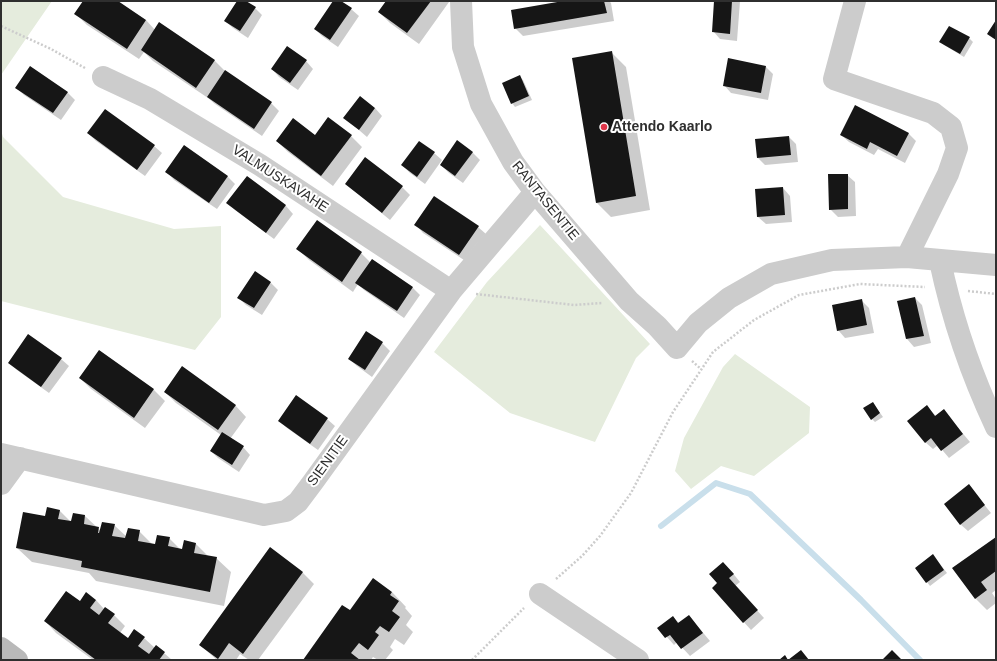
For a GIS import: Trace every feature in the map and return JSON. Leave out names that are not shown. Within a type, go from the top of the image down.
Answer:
[{"type":"main road","points":[[1,648],[16,660]]},
{"type":"street","name":"RANTASENTIE","points":[[461,1],[463,47],[481,104],[513,162],[535,192],[629,301],[657,326],[677,348],[698,323],[729,298],[771,274],[832,260],[907,257]]},
{"type":"street","points":[[856,1],[834,79],[933,113],[951,127],[957,148],[948,174],[907,257],[996,265]]},
{"type":"street","name":"VALMUSKAVAHE","points":[[103,77],[150,99],[253,161],[451,291]]},
{"type":"street","name":"SIENITIE","points":[[1,484],[10,456],[264,515],[286,511],[298,502],[313,482],[451,291],[535,192]]},
{"type":"street","points":[[940,261],[959,336],[996,427]]},
{"type":"street","points":[[540,594],[638,660]]},
{"type":"path","points":[[1,26],[51,49],[103,77]]},
{"type":"path","points":[[472,660],[540,594],[582,556],[600,536],[631,493],[673,412],[713,352],[754,320],[799,295],[860,284],[946,288],[996,294]]},
{"type":"path","points":[[451,291],[574,305],[629,301]]},
{"type":"green space","points":[[1,1],[52,1],[1,75]]},
{"type":"green space","points":[[1,130],[3,137],[63,197],[174,229],[221,226],[221,317],[195,350],[1,301]]},
{"type":"green space","points":[[540,225],[650,344],[636,358],[595,442],[510,413],[434,352],[487,282]]},
{"type":"green space","points":[[735,354],[810,407],[809,433],[754,476],[721,466],[691,489],[675,471],[684,438],[723,367]]},
{"type":"building","points":[[83,1],[118,1],[146,20],[127,49],[74,14]]},
{"type":"building","points":[[237,1],[246,1],[256,7],[240,31],[224,21]]},
{"type":"building","points":[[333,1],[341,1],[352,8],[330,40],[314,29]]},
{"type":"building","points":[[386,1],[431,1],[407,33],[378,12]]},
{"type":"building","points":[[563,1],[604,1],[607,13],[514,29],[511,10]]},
{"type":"building","points":[[714,1],[732,1],[730,34],[712,32]]},
{"type":"building","points":[[996,20],[996,40],[987,34]]},
{"type":"building","points":[[159,22],[215,60],[196,88],[141,50]]},
{"type":"building","points":[[949,26],[970,37],[960,54],[939,42]]},
{"type":"building","points":[[287,46],[307,60],[290,83],[271,69]]},
{"type":"building","name":"Attendo Kaarlo","points":[[612,51],[636,196],[596,203],[572,58]]},
{"type":"building","points":[[728,58],[766,66],[761,93],[723,86]]},
{"type":"building","points":[[30,66],[68,92],[53,113],[15,88]]},
{"type":"building","points":[[225,70],[272,102],[254,129],[207,97]]},
{"type":"building","points":[[520,75],[529,96],[511,104],[502,83]]},
{"type":"building","points":[[360,96],[375,108],[359,130],[343,118]]},
{"type":"building","points":[[855,105],[909,133],[897,156],[870,142],[867,149],[840,135]]},
{"type":"building","points":[[105,109],[155,145],[137,170],[87,133]]},
{"type":"building","points":[[328,117],[352,135],[321,176],[276,141],[293,118],[315,135]]},
{"type":"building","points":[[789,136],[791,155],[757,158],[755,139]]},
{"type":"building","points":[[457,140],[473,152],[455,176],[440,165]]},
{"type":"building","points":[[419,141],[435,152],[417,177],[401,165]]},
{"type":"building","points":[[184,145],[228,176],[209,203],[165,172]]},
{"type":"building","points":[[365,157],[403,186],[382,213],[345,184]]},
{"type":"building","points":[[828,174],[848,174],[848,209],[829,210]]},
{"type":"building","points":[[247,176],[286,205],[266,233],[226,203]]},
{"type":"building","points":[[783,187],[785,215],[757,217],[755,189]]},
{"type":"building","points":[[434,196],[479,226],[459,255],[414,225]]},
{"type":"building","points":[[317,220],[362,252],[342,282],[296,249]]},
{"type":"building","points":[[372,259],[413,287],[397,311],[355,283]]},
{"type":"building","points":[[255,271],[271,282],[254,308],[237,298]]},
{"type":"building","points":[[915,297],[924,336],[906,339],[897,301]]},
{"type":"building","points":[[862,299],[867,325],[837,331],[832,305]]},
{"type":"building","points":[[366,331],[383,342],[365,370],[348,359]]},
{"type":"building","points":[[28,334],[62,358],[41,387],[8,363]]},
{"type":"building","points":[[99,350],[154,389],[134,418],[79,378]]},
{"type":"building","points":[[182,366],[236,405],[218,430],[164,392]]},
{"type":"building","points":[[296,395],[328,418],[310,444],[278,421]]},
{"type":"building","points":[[873,402],[880,413],[871,420],[863,408]]},
{"type":"building","points":[[927,405],[935,416],[944,409],[963,434],[941,451],[931,438],[925,443],[907,421]]},
{"type":"building","points":[[222,432],[244,446],[232,465],[210,451]]},
{"type":"building","points":[[969,484],[985,505],[960,525],[944,504]]},
{"type":"building","points":[[47,507],[60,510],[58,519],[71,521],[73,513],[85,515],[84,524],[99,527],[98,533],[102,522],[115,524],[112,536],[125,538],[128,528],[140,530],[138,541],[155,544],[157,535],[170,537],[168,546],[182,549],[184,540],[196,543],[194,553],[217,557],[210,592],[81,567],[82,561],[16,548],[23,512],[45,516]]},
{"type":"building","points":[[996,537],[996,571],[981,582],[987,590],[975,599],[952,568]]},
{"type":"building","points":[[270,547],[303,572],[243,654],[229,643],[218,659],[199,645]]},
{"type":"building","points":[[933,554],[944,570],[926,583],[915,568]]},
{"type":"building","points":[[723,562],[734,574],[729,578],[758,610],[743,623],[712,588],[717,583],[709,574]]},
{"type":"building","points":[[373,578],[392,592],[390,595],[399,601],[392,611],[400,617],[389,632],[380,626],[375,632],[379,635],[368,650],[359,643],[351,653],[360,660],[303,660],[342,605],[350,610]]},
{"type":"building","points":[[66,591],[80,601],[86,592],[96,600],[90,608],[99,615],[105,607],[115,614],[108,623],[128,638],[134,629],[145,637],[138,646],[149,654],[156,645],[165,652],[159,660],[96,660],[44,621]]},
{"type":"building","points":[[689,615],[703,633],[681,649],[670,635],[665,638],[657,628],[673,616],[678,623]]},
{"type":"building","points":[[801,650],[809,660],[788,660]]},
{"type":"building","points":[[892,650],[902,660],[882,660]]},
{"type":"building","points":[[785,655],[788,660],[779,660]]},
{"type":"waterway","points":[[661,526],[716,483],[750,494],[861,600],[920,660]]},
{"type":"place","name":"Attendo Kaarlo","points":[[604,127]]}]
